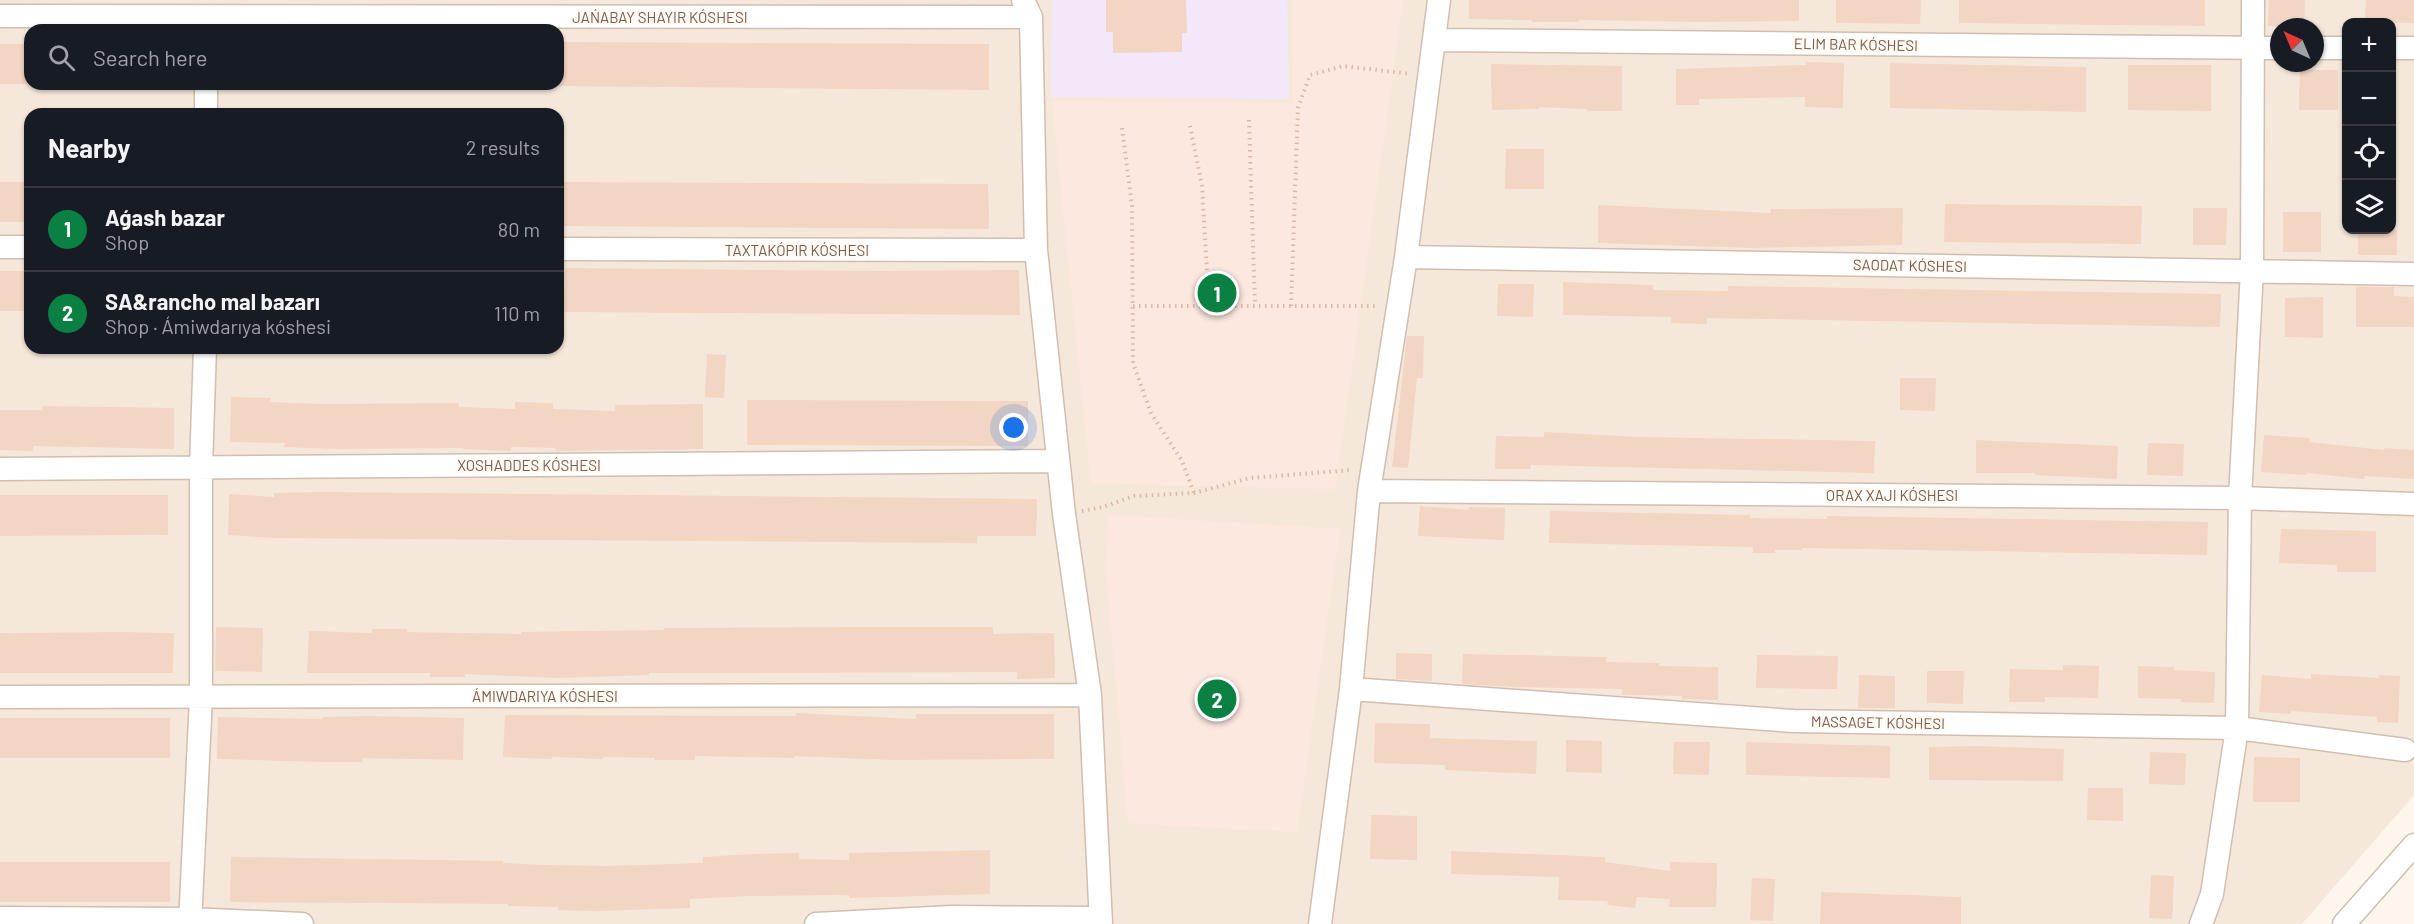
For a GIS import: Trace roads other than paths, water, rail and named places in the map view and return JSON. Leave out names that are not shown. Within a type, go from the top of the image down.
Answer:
[{"type":"street","points":[[1320,924],[1351,689],[1369,490],[1407,257],[1439,0]]},
{"type":"street","points":[[2201,924],[2212,894],[2236,728],[2240,498],[2253,270],[2253,0]]},
{"type":"street","points":[[0,16],[1027,9],[1036,250],[1064,514],[1090,695],[1100,921],[951,917],[816,924]]},
{"type":"street","name":"ELIM BAR KÓSHESI","points":[[1434,40],[2270,48]]},
{"type":"street","points":[[2324,48],[2342,48]]},
{"type":"street","points":[[2396,48],[2414,48]]},
{"type":"street","points":[[206,90],[206,108]]},
{"type":"street","points":[[0,247],[24,247]]},
{"type":"street","name":"TAXTAKÓPIR KÓSHESI","points":[[564,249],[1036,250]]},
{"type":"street","name":"SAODAT KÓSHESI","points":[[1407,257],[2414,274]]},
{"type":"street","points":[[190,922],[201,697],[201,467],[205,354]]},
{"type":"street","name":"XOSHADDES KÓSHESI","points":[[0,469],[1058,460]]},
{"type":"street","points":[[1369,490],[2240,498],[2414,504]]},
{"type":"street","name":"MASSAGET KÓSHESI","points":[[1351,689],[1793,721],[2236,728],[2405,750]]},
{"type":"street","points":[[0,698],[1090,695]]},
{"type":"street","points":[[2344,924],[2414,845]]},
{"type":"street","points":[[0,918],[302,924]]},
{"type":"place","name":"Aǵash bazar","points":[[1217,293]]},
{"type":"place","name":"SA&rancho mal bazarı","points":[[1217,699]]}]
